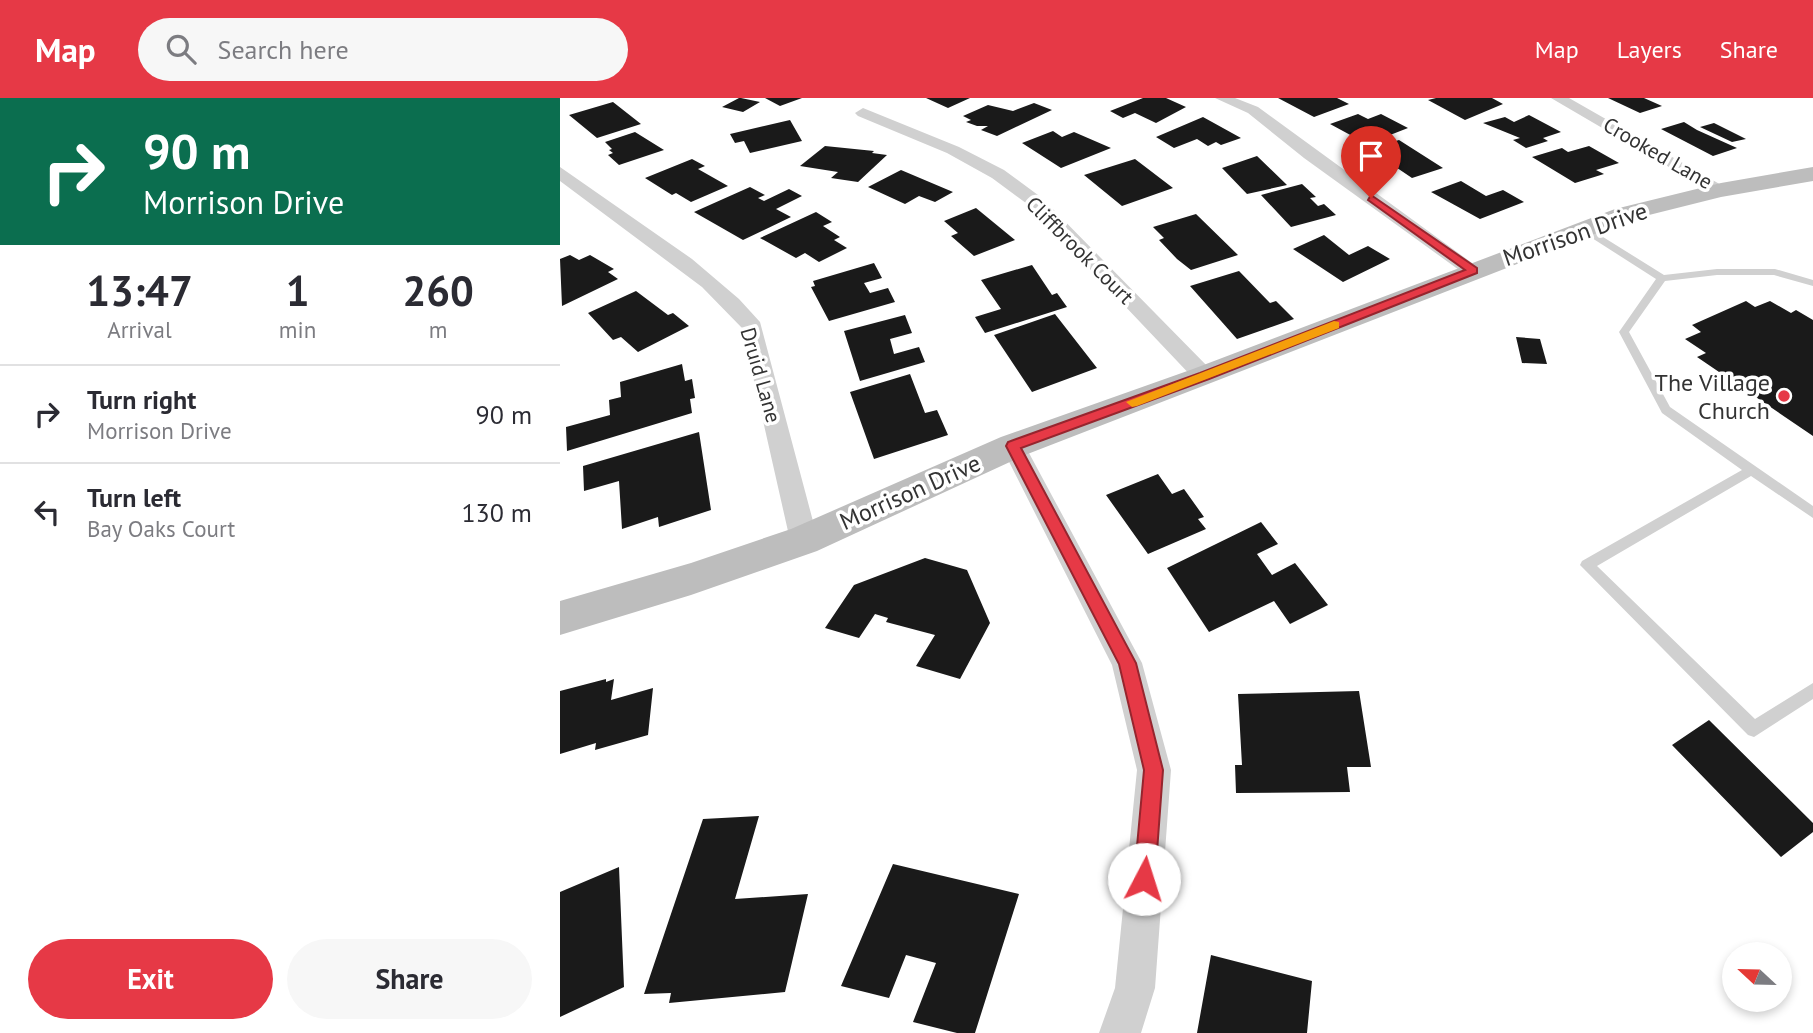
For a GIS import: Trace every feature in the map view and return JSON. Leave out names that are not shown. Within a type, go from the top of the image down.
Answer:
[{"type":"street","points":[[1222,98],[1253,110],[1310,155],[1473,271]]},
{"type":"street","name":"Crooked Lane","points":[[1558,98],[1721,190]]},
{"type":"street","name":"Cliffbrook Court","points":[[863,113],[953,150],[998,174],[1036,202],[1204,376]]},
{"type":"street","name":"Druid Lane","points":[[560,172],[584,193],[695,270],[736,305],[752,327],[804,540]]},
{"type":"street","name":"Morrison Drive","points":[[560,618],[691,579],[804,540],[1013,446],[1204,376],[1624,214],[1721,190],[1813,174]]},
{"type":"street","points":[[1013,446],[1127,663],[1154,770],[1135,988],[1120,1033]]},
{"type":"lane","points":[[1584,229],[1662,278],[1717,272],[1775,272],[1813,283]]},
{"type":"lane","points":[[1662,278],[1624,332],[1666,410],[1813,513]]},
{"type":"lane","points":[[1752,470],[1587,565],[1754,729],[1813,691]]},
{"type":"building","points":[[739,98],[760,102],[743,112],[722,107]]},
{"type":"building","points":[[765,98],[802,98],[780,106]]},
{"type":"building","points":[[926,98],[970,98],[948,108]]},
{"type":"building","points":[[1143,98],[1166,98],[1186,107],[1156,123],[1135,113],[1123,118],[1110,111]]},
{"type":"building","points":[[1278,98],[1337,98],[1349,104],[1314,117]]},
{"type":"building","points":[[1492,98],[1503,104],[1465,120],[1428,100]]},
{"type":"building","points":[[1608,98],[1644,98],[1662,106],[1640,113]]},
{"type":"building","points":[[613,102],[641,124],[597,138],[569,115]]},
{"type":"building","points":[[1034,103],[1052,110],[997,136],[981,130],[988,126],[966,122],[971,120],[963,116],[988,105],[1013,111]]},
{"type":"building","points":[[1358,114],[1368,119],[1381,114],[1408,128],[1367,144],[1330,124]]},
{"type":"building","points":[[1529,115],[1561,132],[1543,138],[1548,141],[1526,148],[1513,140],[1520,138],[1483,123],[1505,117],[1514,122]]},
{"type":"building","points":[[1203,117],[1241,138],[1208,146],[1197,139],[1174,148],[1156,137]]},
{"type":"building","points":[[790,120],[802,141],[750,153],[744,141],[735,143],[730,134]]},
{"type":"building","points":[[1684,122],[1737,148],[1713,156],[1661,129]]},
{"type":"building","points":[[1714,123],[1746,139],[1732,142],[1700,127]]},
{"type":"building","points":[[1053,131],[1062,137],[1074,132],[1111,148],[1061,168],[1022,143]]},
{"type":"building","points":[[635,132],[664,150],[619,165],[608,155],[613,153],[605,142]]},
{"type":"building","points":[[1399,140],[1443,168],[1412,178],[1369,149]]},
{"type":"building","points":[[825,146],[887,155],[858,182],[831,178],[838,172],[800,166]]},
{"type":"building","points":[[1589,146],[1619,163],[1596,170],[1604,174],[1575,183],[1532,157],[1562,148],[1568,152]]},
{"type":"building","points":[[1257,156],[1287,185],[1247,194],[1222,168]]},
{"type":"building","points":[[692,159],[705,166],[698,169],[728,186],[691,202],[676,193],[672,195],[645,178]]},
{"type":"building","points":[[1135,159],[1173,188],[1122,206],[1084,175]]},
{"type":"building","points":[[901,170],[953,192],[935,202],[919,196],[905,204],[868,187]]},
{"type":"building","points":[[1461,181],[1486,196],[1503,190],[1524,202],[1480,219],[1431,192]]},
{"type":"building","points":[[1302,184],[1316,197],[1310,198],[1318,206],[1324,204],[1336,215],[1291,227],[1261,195]]},
{"type":"building","points":[[750,187],[765,195],[758,198],[764,201],[789,189],[802,196],[776,209],[791,217],[743,240],[694,212]]},
{"type":"building","points":[[976,208],[1015,240],[974,256],[951,236],[958,233],[944,221]]},
{"type":"building","points":[[816,212],[832,222],[823,226],[840,237],[834,240],[847,248],[819,262],[805,253],[796,258],[760,238]]},
{"type":"building","points":[[1196,214],[1238,255],[1191,270],[1177,259],[1159,240],[1164,238],[1153,227]]},
{"type":"building","points":[[1324,235],[1349,255],[1368,246],[1390,259],[1343,282],[1293,249]]},
{"type":"building","points":[[570,255],[579,260],[590,255],[614,269],[608,272],[618,279],[562,306],[560,259]]},
{"type":"building","points":[[874,263],[882,278],[864,283],[870,293],[888,288],[895,302],[829,321],[811,287],[815,286],[813,281]]},
{"type":"building","points":[[1032,265],[1052,295],[1057,293],[1067,307],[985,333],[975,317],[1001,309],[981,280]]},
{"type":"building","points":[[1239,271],[1270,303],[1276,301],[1294,319],[1237,339],[1190,286]]},
{"type":"building","points":[[636,291],[668,315],[673,313],[689,326],[638,352],[621,337],[613,340],[588,313]]},
{"type":"building","name":"The Village Church","points":[[1746,301],[1755,307],[1770,301],[1791,313],[1796,310],[1813,320],[1813,436],[1697,357],[1706,353],[1685,339],[1701,332],[1692,325]]},
{"type":"building","points":[[1055,314],[1097,368],[1032,392],[994,335]]},
{"type":"building","points":[[905,315],[912,333],[890,339],[894,354],[919,347],[925,362],[860,381],[844,331]]},
{"type":"building","points":[[1516,337],[1540,339],[1547,364],[1522,363]]},
{"type":"building","points":[[682,364],[685,381],[692,379],[695,398],[690,399],[692,413],[567,451],[566,427],[610,415],[609,400],[621,397],[620,382]]},
{"type":"building","points":[[910,374],[925,413],[937,410],[948,435],[874,459],[850,392]]},
{"type":"building","points":[[699,432],[711,510],[659,527],[658,517],[622,529],[619,481],[584,491],[583,466]]},
{"type":"building","points":[[1158,474],[1172,494],[1184,489],[1204,517],[1198,519],[1206,529],[1148,554],[1106,495]]},
{"type":"building","points":[[1261,522],[1278,544],[1257,554],[1272,575],[1295,563],[1328,605],[1290,624],[1274,601],[1209,632],[1167,568]]},
{"type":"building","points":[[925,558],[967,570],[990,623],[960,679],[916,666],[935,635],[886,622],[888,618],[875,614],[859,638],[825,628],[854,585]]},
{"type":"building","points":[[606,679],[606,682],[614,679],[611,700],[653,688],[648,735],[595,750],[596,743],[560,754],[560,691]]},
{"type":"building","points":[[1359,691],[1371,767],[1347,767],[1350,792],[1236,793],[1235,765],[1242,765],[1238,694]]},
{"type":"building","points":[[1709,720],[1813,823],[1813,832],[1781,857],[1672,745]]},
{"type":"building","points":[[759,816],[735,899],[808,894],[785,992],[669,1003],[671,993],[644,994],[703,819]]},
{"type":"building","points":[[893,864],[1019,894],[975,1033],[957,1033],[913,1022],[936,963],[906,955],[889,998],[841,986]]},
{"type":"building","points":[[619,867],[624,987],[560,1017],[560,892]]},
{"type":"building","points":[[1211,955],[1312,981],[1307,1033],[1197,1033]]},
{"type":"slow traffic","points":[[1132,402],[1334,325]]},
{"type":"place","name":"The Village Church","points":[[1784,396]]},
{"type":"route","points":[[1144,879],[1154,770],[1127,663],[1013,446],[1204,376],[1473,271],[1371,198]]}]
